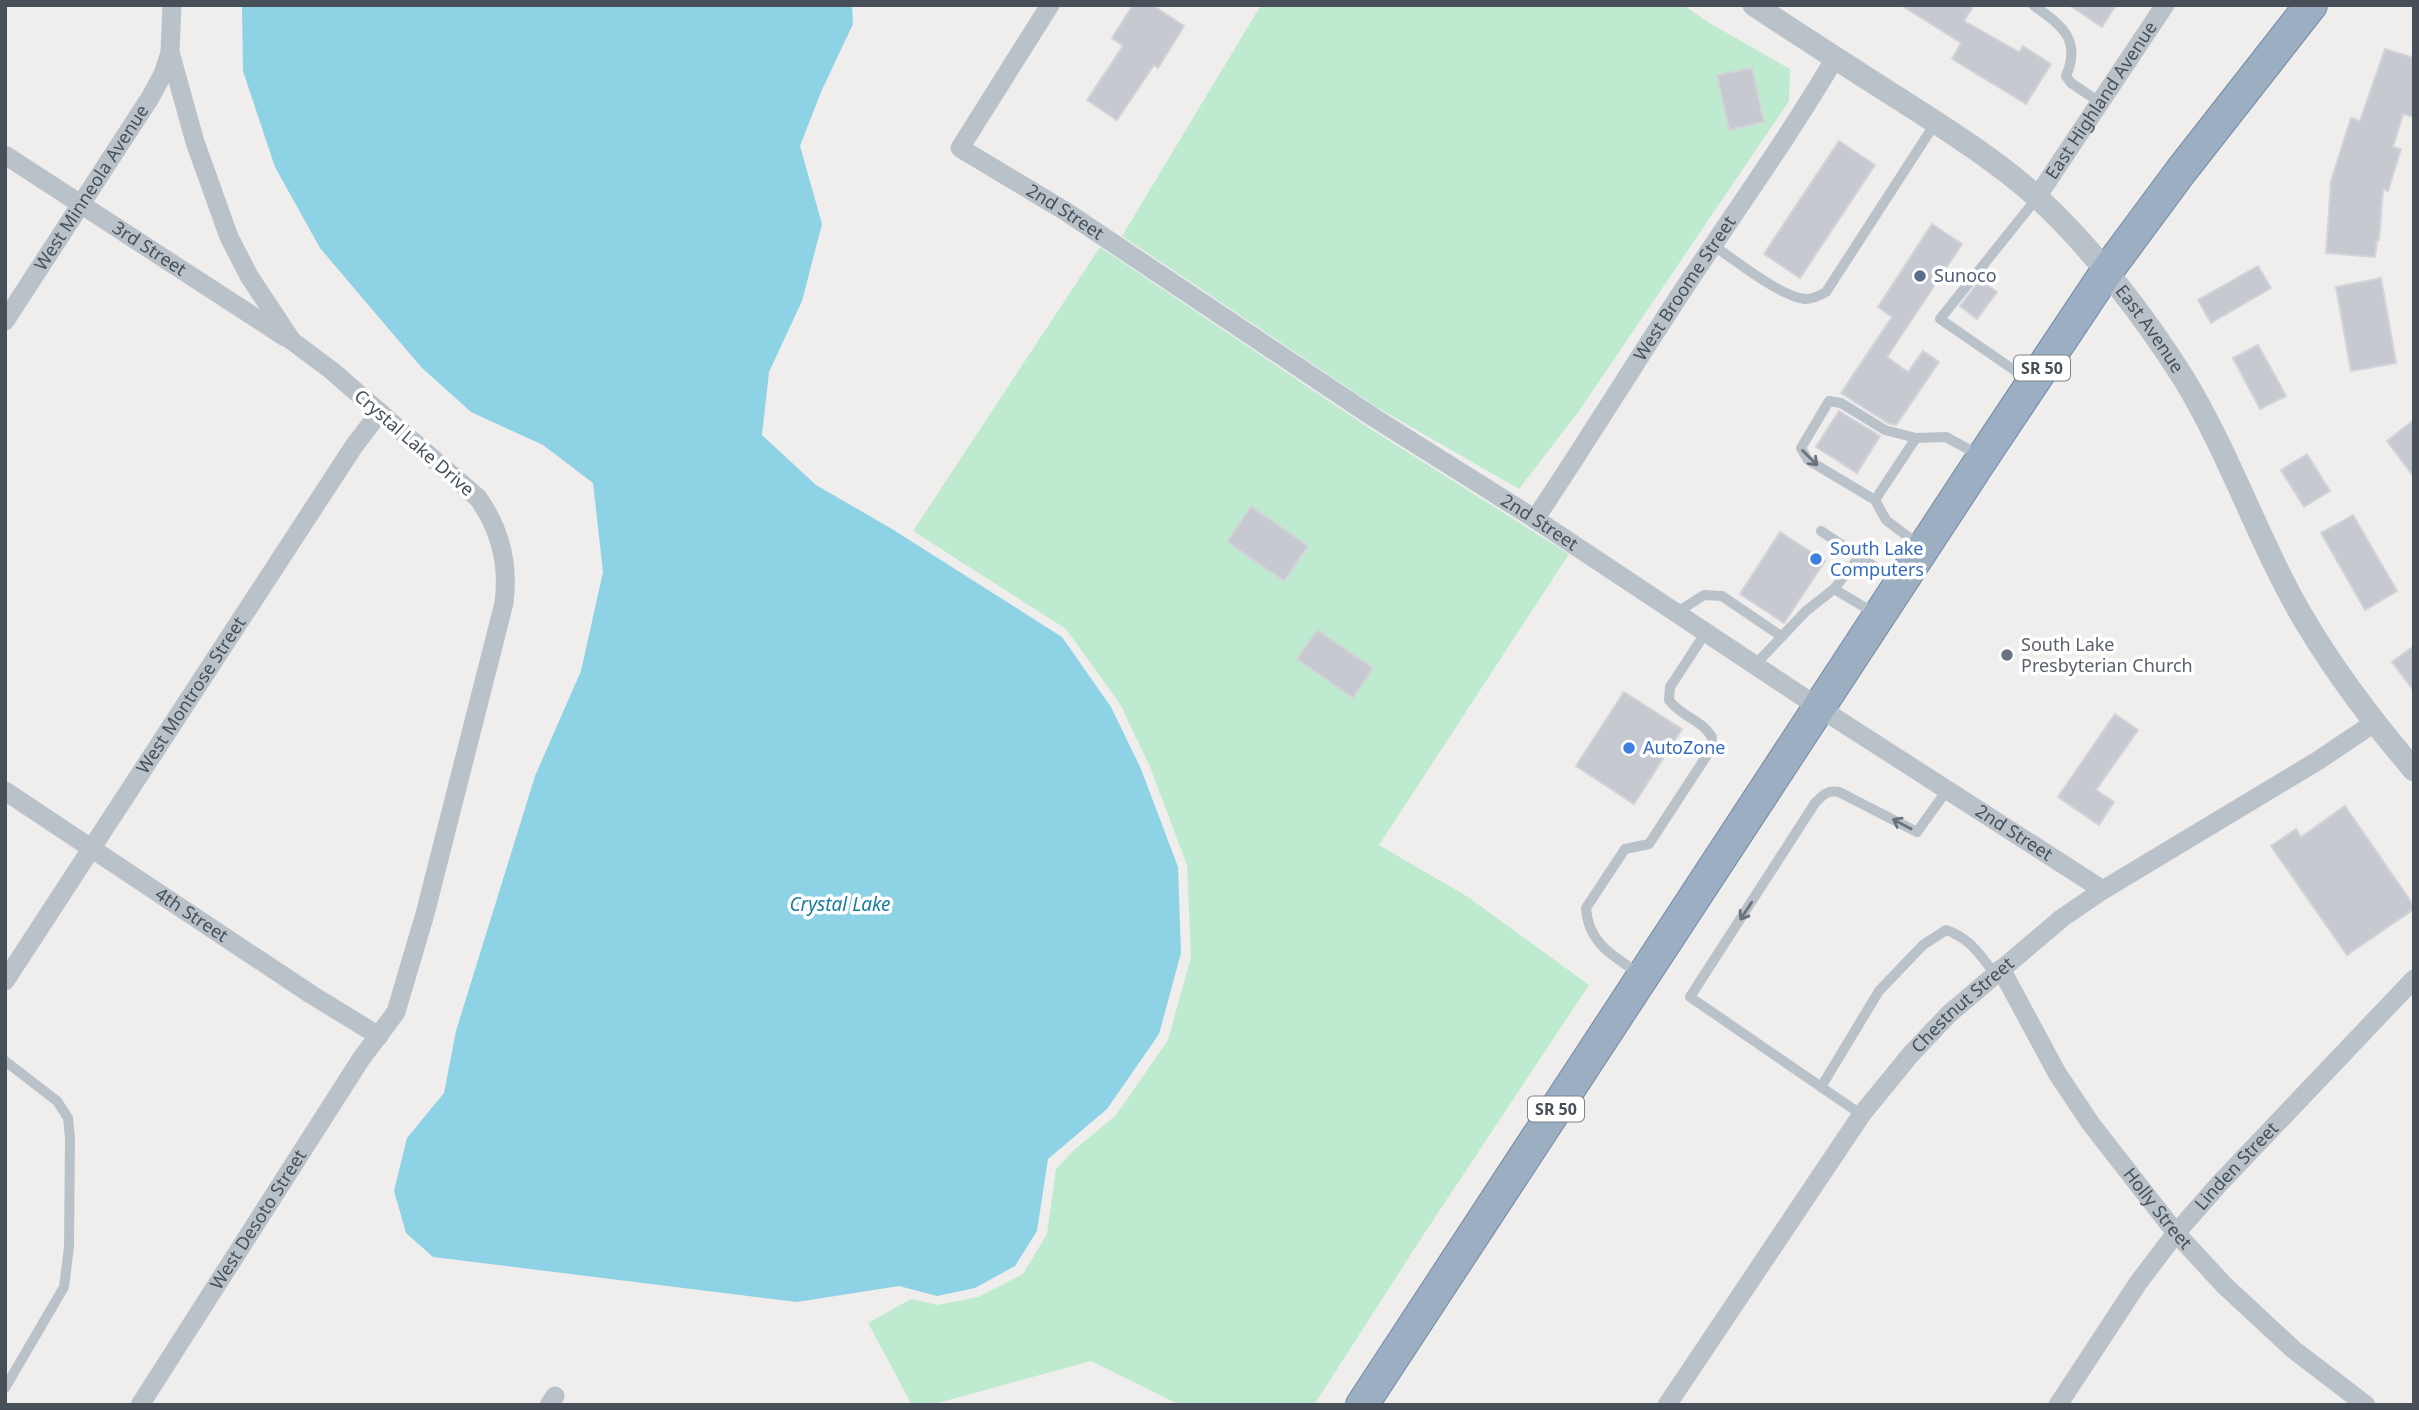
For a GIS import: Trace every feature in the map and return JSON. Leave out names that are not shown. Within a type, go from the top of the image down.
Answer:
[{"type":"highway","name":"SR 50","points":[[1362,1405],[1818,707],[2107,271],[2226,112],[2311,5]]},
{"type":"street","name":"Crystal Lake Drive","points":[[172,5],[170,52],[195,142],[229,237],[249,276],[292,341],[331,370],[478,498],[498,534],[505,560],[504,603],[425,914],[396,1012],[379,1036]]},
{"type":"street","name":"2nd Street","points":[[1050,5],[960,148],[1065,211],[1373,417],[1535,519],[1818,707],[2103,890]]},
{"type":"street","name":"East Avenue","points":[[1754,5],[1936,122],[2037,197],[2107,271],[2184,380],[2223,452],[2277,570],[2304,618],[2374,723],[2414,770]]},
{"type":"street","name":"East Highland Avenue","points":[[2037,197],[2165,5]]},
{"type":"street","name":"West Minneola Avenue","points":[[5,321],[150,98],[163,74],[170,52]]},
{"type":"street","name":"West Broome Street","points":[[1535,519],[1811,99],[1835,58]]},
{"type":"street","name":"3rd Street","points":[[5,155],[292,341]]},
{"type":"street","name":"West Montrose Street","points":[[5,981],[354,446],[380,412]]},
{"type":"street","name":"Chestnut Street","points":[[1667,1405],[1861,1115],[1920,1044],[1949,1014],[2062,918],[2103,890],[2319,760],[2374,723]]},
{"type":"street","name":"4th Street","points":[[5,791],[312,995],[379,1036]]},
{"type":"street","name":"Holly Street","points":[[1998,972],[2084,1114],[2176,1233],[2225,1286],[2294,1350],[2366,1405]]},
{"type":"street","name":"Linden Street","points":[[2058,1405],[2138,1283],[2176,1233],[2414,979]]},
{"type":"street","name":"West Desoto Street","points":[[140,1405],[361,1059],[379,1036]]},
{"type":"lane","points":[[2033,5],[2058,23],[2072,45],[2072,61],[2066,76],[2070,83],[2101,103]]},
{"type":"lane","points":[[1714,247],[1794,296],[1806,299],[1826,292],[1936,122]]},
{"type":"lane","points":[[2032,382],[1940,318],[2037,197]]},
{"type":"lane","points":[[1923,548],[1886,520],[1875,500],[1808,460],[1801,448],[1829,401],[1841,403],[1885,430],[1916,438],[1946,437],[1983,457]]},
{"type":"lane","points":[[1875,500],[1916,438]]},
{"type":"lane","points":[[1821,531],[1900,583]]},
{"type":"lane","points":[[1755,665],[1781,636],[1834,589],[1860,556]]},
{"type":"lane","points":[[1834,589],[1878,616]]},
{"type":"lane","points":[[1676,613],[1704,596],[1722,596],[1781,636]]},
{"type":"lane","points":[[1643,976],[1607,952],[1590,932],[1586,908],[1625,849],[1649,844],[1711,749],[1712,737],[1707,729],[1673,707],[1669,700],[1670,687],[1706,632]]},
{"type":"lane","points":[[1861,1115],[1690,997],[1815,803],[1823,795],[1831,791],[1839,792],[1917,832],[1947,790]]},
{"type":"lane","points":[[1821,1087],[1879,991],[1923,945],[1945,930],[1958,934],[1972,944],[1998,972]]},
{"type":"lane","points":[[5,1061],[46,1090],[64,1111],[70,1139],[70,1166],[69,1247],[64,1287],[5,1388]]},
{"type":"green space","points":[[1261,5],[1683,5],[1790,69],[1789,101],[1579,411],[1519,489],[1378,408],[1122,236]]},
{"type":"green space","points":[[1100,247],[1366,426],[1569,554],[1379,845],[1468,897],[1589,985],[1314,1405],[1180,1405],[1091,1361],[930,1405],[912,1405],[868,1323],[911,1299],[937,1305],[978,1297],[1023,1274],[1047,1234],[1056,1169],[1116,1115],[1168,1040],[1191,957],[1187,865],[1150,767],[1120,704],[1066,629],[913,531]]},
{"type":"water","name":"Crystal Lake","points":[[242,5],[852,5],[853,24],[821,92],[800,146],[822,224],[802,301],[769,372],[762,435],[816,485],[892,529],[1062,637],[1111,707],[1141,769],[1178,867],[1181,953],[1159,1034],[1107,1109],[1048,1159],[1037,1231],[1015,1266],[975,1288],[937,1296],[899,1286],[797,1302],[433,1257],[406,1233],[394,1191],[407,1138],[444,1093],[456,1031],[535,776],[581,671],[603,572],[593,483],[543,445],[471,412],[421,367],[320,248],[275,167],[243,71]]},
{"type":"building","points":[[1133,5],[1152,5],[1184,26],[1158,68],[1154,65],[1117,120],[1087,100],[1123,46],[1112,38]]},
{"type":"building","points":[[1901,5],[1974,5],[1964,21],[2019,52],[2023,46],[2051,64],[2026,104],[1952,59],[1961,43]]},
{"type":"building","points":[[2069,5],[2116,5],[2102,27]]},
{"type":"building","points":[[2385,49],[2414,58],[2414,117],[2403,114],[2393,147],[2401,149],[2388,191],[2383,189],[2375,257],[2326,253],[2331,181],[2351,118],[2360,121]]},
{"type":"building","points":[[1752,68],[1764,122],[1729,130],[1717,75]]},
{"type":"building","points":[[1839,141],[1875,165],[1800,278],[1764,254]]},
{"type":"building","points":[[1932,224],[1962,244],[1887,357],[1908,372],[1923,351],[1939,362],[1896,425],[1888,423],[1841,393],[1892,317],[1878,307]]},
{"type":"building","points":[[2258,266],[2271,288],[2211,323],[2198,300]]},
{"type":"building","points":[[2381,278],[2396,363],[2351,371],[2336,287]]},
{"type":"building","points":[[1980,280],[1997,292],[1977,319],[1960,306]]},
{"type":"building","points":[[2258,345],[2286,396],[2260,409],[2233,358]]},
{"type":"building","points":[[1839,411],[1880,436],[1857,473],[1816,447]]},
{"type":"building","points":[[2414,420],[2414,477],[2387,441]]},
{"type":"building","points":[[2307,454],[2330,491],[2304,507],[2281,470]]},
{"type":"building","points":[[1251,506],[1308,546],[1284,581],[1227,542]]},
{"type":"building","points":[[2353,515],[2397,591],[2365,610],[2321,533]]},
{"type":"building","points":[[1780,532],[1825,561],[1784,623],[1740,594]]},
{"type":"building","points":[[1317,630],[1373,668],[1353,698],[1297,659]]},
{"type":"building","points":[[2414,646],[2414,691],[2392,662]]},
{"type":"building","name":"AutoZone","points":[[1624,692],[1682,729],[1634,804],[1576,766]]},
{"type":"building","points":[[2115,714],[2138,730],[2096,790],[2114,802],[2099,825],[2058,797]]},
{"type":"building","points":[[2345,806],[2414,906],[2414,909],[2347,955],[2271,846],[2296,829],[2301,837]]},
{"type":"place","name":"Sunoco","points":[[1920,276]]},
{"type":"place","name":"South Lake Computers","points":[[1816,559]]},
{"type":"place","name":"South Lake Presbyterian Church","points":[[2007,655]]},
{"type":"place","name":"AutoZone","points":[[1629,748]]}]
